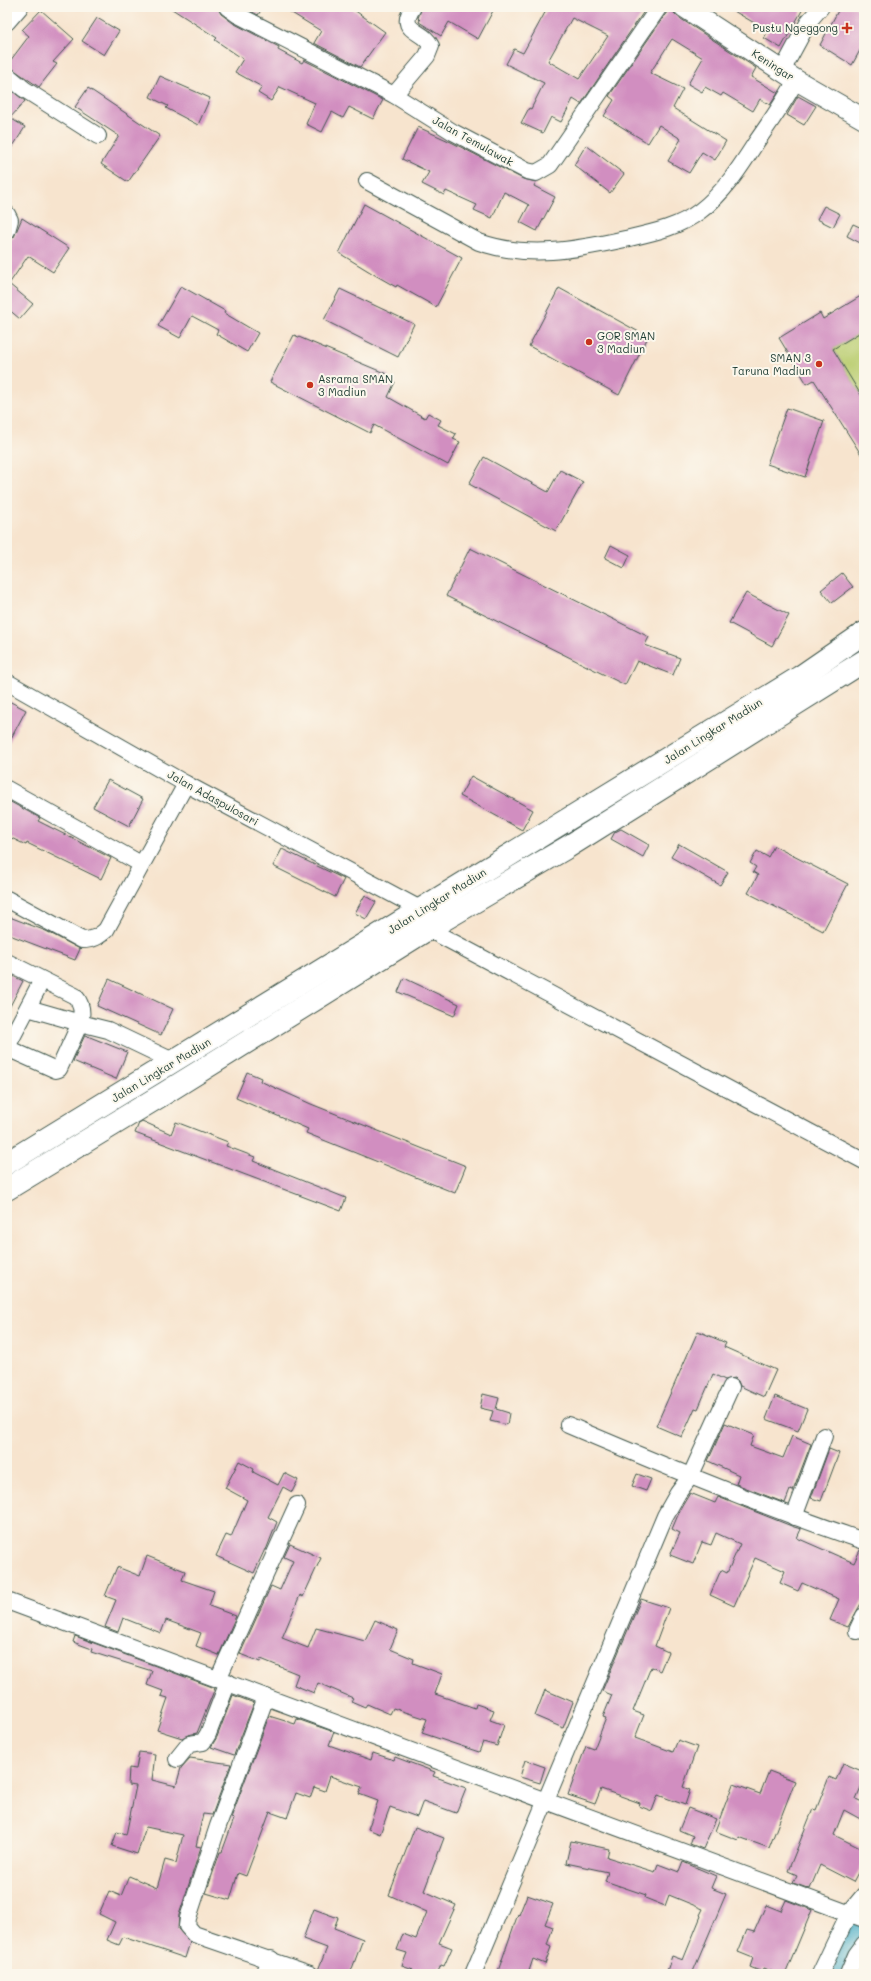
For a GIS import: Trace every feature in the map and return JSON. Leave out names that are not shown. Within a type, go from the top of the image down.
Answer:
[{"type":"main road","name":"Jalan Lingkar Madiun","points":[[7,1189],[165,1093],[425,919],[800,677],[864,633]]},
{"type":"main road","name":"Jalan Lingkar Madiun","points":[[7,1163],[175,1062],[425,919],[566,848],[864,662]]},
{"type":"street","points":[[7,22],[20,7]]},
{"type":"street","name":"Jalan Temulawak","points":[[227,7],[238,15],[394,95],[453,132],[527,171],[536,173],[550,165],[659,7]]},
{"type":"street","points":[[394,95],[428,56],[431,46],[429,41],[410,29],[407,23],[413,7]]},
{"type":"street","name":"Keningar","points":[[684,7],[789,75],[864,119]]},
{"type":"street","points":[[367,181],[479,242],[493,247],[517,251],[579,249],[650,234],[677,225],[700,211],[723,189],[773,117],[809,21],[821,7]]},
{"type":"street","points":[[7,76],[24,89],[98,136]]},
{"type":"street","points":[[7,214],[10,220],[7,231]]},
{"type":"street","name":"Jalan Adaspulosari","points":[[7,682],[425,919],[864,1161]]},
{"type":"street","points":[[7,899],[82,940],[90,940],[98,937],[106,930],[186,784]]},
{"type":"street","points":[[7,789],[141,864]]},
{"type":"street","points":[[7,962],[74,996],[80,1002],[83,1013],[80,1023],[58,1069],[56,1070],[7,1048],[42,980]]},
{"type":"street","points":[[28,1008],[108,1030],[175,1062]]},
{"type":"street","points":[[473,1974],[665,1516],[690,1477],[731,1387]]},
{"type":"street","points":[[568,1425],[690,1477],[794,1517],[864,1541]]},
{"type":"street","points":[[794,1517],[824,1436]]},
{"type":"street","points":[[177,1759],[189,1744],[203,1742],[208,1734],[223,1680],[297,1505]]},
{"type":"street","points":[[7,1601],[856,1916]]},
{"type":"street","points":[[858,1631],[864,1616]]},
{"type":"street","points":[[266,1697],[218,1826],[188,1918],[187,1926],[194,1934],[271,1959],[310,1974]]},
{"type":"street","points":[[820,1974],[856,1916],[864,1895]]},
{"type":"street","points":[[848,1974],[856,1955],[864,1944]]},
{"type":"street","points":[[264,1974],[271,1959]]},
{"type":"green space","points":[[864,330],[864,400],[833,349]]},
{"type":"building","points":[[169,7],[218,7],[221,14],[233,23],[279,47],[278,50],[302,63],[304,60],[383,100],[373,119],[349,107],[343,118],[332,112],[322,132],[306,124],[315,103],[280,87],[271,101],[258,93],[262,87],[235,72],[243,59],[215,40],[217,38]]},
{"type":"building","points":[[243,7],[263,7],[258,15]]},
{"type":"building","points":[[282,7],[350,7],[385,32],[360,67],[314,43],[321,31]]},
{"type":"building","points":[[422,7],[495,7],[478,39],[449,22],[441,36],[419,22],[420,20],[418,18]]},
{"type":"building","points":[[548,7],[647,7],[581,104],[573,99],[561,122],[551,117],[543,133],[521,123],[529,108],[531,109],[544,83],[506,64],[514,49],[523,53]],"holes":[[[572,18],[608,36],[579,79],[548,61]]]},
{"type":"building","points":[[668,7],[678,17],[756,68],[751,77],[778,93],[770,105],[760,99],[753,111],[723,93],[721,96],[705,87],[702,92],[688,84],[703,58],[672,39],[650,73],[683,89],[673,108],[726,141],[715,160],[702,152],[689,173],[668,161],[681,139],[659,125],[648,143],[604,116],[614,100],[609,96],[667,12]]},
{"type":"building","points":[[727,7],[804,7],[781,48],[764,38],[768,31]]},
{"type":"building","name":"Pustu Ngeggong","points":[[840,7],[855,7],[864,12],[864,43],[852,65],[820,45]]},
{"type":"building","points":[[41,10],[74,39],[53,62],[57,64],[39,87],[7,65],[29,36],[22,30]]},
{"type":"building","points":[[97,18],[119,31],[104,55],[82,41]]},
{"type":"building","points":[[160,76],[210,98],[198,125],[166,108],[168,106],[150,97]]},
{"type":"building","points":[[7,87],[25,101],[10,118],[25,127],[7,156]]},
{"type":"building","points":[[88,88],[160,136],[128,182],[101,164],[119,136],[75,107]]},
{"type":"building","points":[[798,96],[816,106],[804,125],[787,115]]},
{"type":"building","points":[[418,127],[451,142],[523,179],[536,182],[534,186],[555,197],[537,231],[520,222],[529,205],[504,192],[492,218],[474,210],[477,205],[446,191],[444,195],[422,184],[429,172],[402,159]]},
{"type":"building","points":[[586,145],[624,174],[610,193],[574,165]]},
{"type":"building","points":[[364,204],[462,258],[436,307],[397,285],[396,287],[339,253]]},
{"type":"building","points":[[824,206],[840,214],[833,227],[817,219]]},
{"type":"building","points":[[22,218],[69,248],[53,272],[28,256],[9,284],[33,304],[20,319],[7,308],[7,242],[14,237]]},
{"type":"building","points":[[853,224],[864,229],[864,245],[847,236]]},
{"type":"building","points":[[181,286],[225,311],[224,313],[258,333],[247,352],[216,334],[218,330],[192,316],[180,338],[158,326]]},
{"type":"building","name":"GOR SMAN 3 Madiun","points":[[559,288],[648,337],[619,395],[529,346]]},
{"type":"building","name":"Asrama SMAN 3 Madiun","points":[[340,289],[414,324],[398,357],[324,320]]},
{"type":"building","name":"SMAN 3 Taruna Madiun","points":[[864,294],[864,330],[833,349],[864,400],[864,459],[814,380],[807,384],[779,338],[820,313],[823,319]]},
{"type":"building","points":[[294,335],[389,375],[387,379],[395,382],[388,397],[425,418],[428,413],[441,420],[438,425],[456,434],[453,439],[460,442],[448,465],[374,425],[370,433],[270,382]]},
{"type":"building","points":[[787,408],[824,421],[805,477],[767,464]]},
{"type":"building","points":[[484,457],[548,492],[560,470],[583,482],[556,531],[469,484]]},
{"type":"building","points":[[611,545],[630,555],[624,568],[605,558]]},
{"type":"building","points":[[470,548],[649,637],[645,645],[680,658],[673,675],[637,661],[625,685],[446,596]]},
{"type":"building","points":[[842,573],[853,587],[832,603],[821,590]]},
{"type":"building","points":[[746,593],[789,615],[772,646],[729,623]]},
{"type":"building","points":[[7,700],[26,710],[7,746]]},
{"type":"building","points":[[471,776],[533,810],[522,830],[460,796]]},
{"type":"building","points":[[108,780],[143,799],[129,826],[93,807]]},
{"type":"building","points":[[7,800],[40,818],[38,821],[111,858],[101,879],[27,843],[26,845],[7,836]]},
{"type":"building","points":[[621,829],[649,845],[643,857],[611,839],[615,832]]},
{"type":"building","points":[[679,844],[728,872],[720,885],[671,857]]},
{"type":"building","points":[[774,846],[848,884],[823,931],[748,893],[758,875],[753,872],[756,867],[750,863],[757,851],[768,857]]},
{"type":"building","points":[[282,849],[344,879],[335,897],[273,866]]},
{"type":"building","points":[[365,895],[376,902],[366,919],[355,913]]},
{"type":"building","points":[[7,916],[46,931],[80,949],[75,960],[7,934]]},
{"type":"building","points":[[7,973],[23,981],[7,1012]]},
{"type":"building","points":[[404,978],[459,1004],[454,1016],[398,992]]},
{"type":"building","points":[[109,979],[173,1009],[161,1035],[97,1006]]},
{"type":"building","points":[[85,1035],[127,1052],[116,1079],[73,1061]]},
{"type":"building","points":[[247,1072],[261,1078],[260,1081],[311,1104],[466,1166],[455,1193],[306,1133],[308,1129],[236,1098]]},
{"type":"building","points":[[142,1121],[171,1134],[176,1122],[228,1142],[226,1146],[255,1157],[253,1161],[346,1198],[341,1211],[135,1133],[139,1123]]},
{"type":"building","points":[[698,1331],[726,1343],[724,1347],[776,1370],[764,1397],[740,1386],[735,1378],[725,1380],[713,1374],[698,1409],[695,1408],[682,1437],[656,1426]]},
{"type":"building","points":[[483,1394],[499,1398],[496,1409],[509,1413],[507,1425],[490,1421],[493,1411],[480,1408]]},
{"type":"building","points":[[775,1396],[807,1409],[798,1431],[766,1419]]},
{"type":"building","points":[[725,1423],[754,1435],[750,1446],[783,1458],[792,1436],[811,1444],[793,1491],[790,1490],[785,1503],[736,1484],[739,1475],[708,1461]]},
{"type":"building","points":[[829,1449],[839,1453],[821,1501],[811,1498]]},
{"type":"building","points":[[239,1461],[254,1469],[253,1472],[278,1485],[284,1473],[298,1480],[292,1492],[283,1487],[268,1517],[277,1522],[266,1550],[265,1549],[254,1573],[216,1556],[226,1535],[231,1537],[247,1500],[225,1488]]},
{"type":"building","points":[[637,1474],[651,1479],[646,1491],[632,1486]]},
{"type":"building","points":[[690,1493],[715,1503],[718,1497],[801,1529],[797,1538],[854,1563],[860,1550],[864,1550],[864,1598],[848,1627],[830,1620],[839,1599],[802,1583],[798,1591],[780,1583],[785,1571],[755,1558],[734,1606],[710,1595],[721,1570],[727,1573],[740,1544],[716,1533],[711,1545],[702,1542],[693,1564],[670,1555],[680,1533],[672,1529],[681,1508]]},
{"type":"building","points":[[290,1544],[321,1558],[303,1597],[300,1595],[282,1638],[308,1648],[316,1628],[365,1641],[375,1620],[398,1630],[390,1649],[414,1659],[413,1663],[442,1674],[435,1694],[475,1708],[476,1704],[494,1710],[490,1720],[504,1725],[497,1746],[483,1742],[479,1752],[422,1733],[427,1719],[393,1708],[390,1714],[367,1704],[365,1707],[351,1701],[353,1698],[318,1683],[314,1693],[294,1685],[298,1674],[261,1659],[260,1662],[240,1654],[271,1586],[280,1590],[293,1561],[284,1557]]},
{"type":"building","points":[[147,1556],[185,1571],[182,1580],[214,1591],[209,1606],[236,1616],[219,1655],[196,1646],[201,1633],[166,1620],[161,1633],[123,1618],[118,1632],[105,1627],[116,1600],[105,1596],[117,1567],[140,1576]]},
{"type":"building","points":[[641,1599],[669,1608],[655,1646],[668,1652],[660,1671],[651,1667],[633,1711],[644,1715],[635,1738],[673,1752],[678,1740],[697,1747],[683,1787],[690,1790],[685,1805],[658,1795],[652,1811],[639,1806],[640,1803],[601,1789],[595,1804],[568,1795],[586,1746],[594,1749],[606,1718],[603,1717],[612,1695],[602,1691]]},
{"type":"building","points":[[75,1636],[215,1688],[197,1733],[182,1738],[157,1730],[168,1698],[161,1696],[163,1691],[147,1685],[152,1671],[91,1652],[92,1649],[73,1642]]},
{"type":"building","points":[[545,1690],[573,1702],[563,1728],[535,1716]]},
{"type":"building","points":[[233,1695],[254,1703],[234,1755],[211,1747],[217,1737]]},
{"type":"building","points":[[269,1716],[295,1724],[297,1719],[334,1732],[329,1745],[371,1760],[373,1753],[394,1760],[395,1757],[435,1772],[433,1776],[466,1788],[456,1813],[423,1801],[417,1817],[390,1807],[380,1834],[368,1829],[378,1801],[359,1794],[362,1787],[330,1776],[325,1791],[314,1787],[310,1798],[296,1793],[287,1818],[270,1812],[246,1876],[238,1873],[230,1900],[206,1893],[220,1852],[222,1852],[234,1819],[231,1818]]},
{"type":"building","points":[[139,1752],[155,1754],[152,1780],[176,1786],[181,1768],[190,1758],[231,1764],[212,1815],[203,1814],[196,1846],[201,1847],[179,1915],[178,1929],[190,1942],[185,1958],[123,1937],[119,1945],[107,1940],[115,1922],[99,1914],[109,1891],[121,1896],[129,1876],[157,1888],[165,1860],[176,1863],[183,1835],[146,1827],[137,1854],[112,1846],[117,1832],[126,1835],[136,1786],[128,1785],[129,1768],[136,1769]]},
{"type":"building","points":[[525,1760],[545,1767],[540,1783],[520,1777]]},
{"type":"building","points":[[843,1763],[864,1772],[864,1780],[856,1799],[864,1803],[864,1821],[844,1810],[834,1835],[864,1850],[864,1861],[853,1882],[820,1865],[810,1889],[793,1883],[797,1875],[788,1871],[813,1809],[816,1810],[829,1777],[836,1780]]},
{"type":"building","points":[[769,1771],[795,1781],[769,1848],[739,1837],[738,1840],[715,1831],[733,1784],[760,1794]]},
{"type":"building","points":[[688,1808],[716,1819],[703,1849],[690,1844],[693,1836],[679,1830]]},
{"type":"building","points":[[415,1827],[444,1838],[424,1891],[456,1905],[439,1943],[452,1948],[444,1966],[441,1965],[437,1974],[411,1974],[413,1970],[402,1966],[407,1953],[397,1950],[403,1934],[416,1939],[427,1912],[389,1895]]},
{"type":"building","points":[[571,1841],[609,1849],[607,1857],[655,1872],[658,1864],[679,1872],[683,1862],[716,1876],[711,1888],[726,1894],[692,1974],[666,1974],[672,1956],[683,1960],[703,1909],[669,1895],[665,1906],[645,1898],[646,1895],[605,1881],[608,1872],[566,1863]]},
{"type":"building","points":[[527,1895],[553,1904],[545,1924],[553,1927],[547,1945],[551,1947],[545,1964],[533,1959],[528,1974],[497,1974],[518,1914],[519,1915]]},
{"type":"building","points":[[786,1900],[812,1910],[785,1974],[779,1974],[763,1968],[762,1972],[750,1967],[753,1958],[738,1952],[747,1930],[754,1932],[766,1905],[781,1911]]},
{"type":"building","points":[[314,1909],[338,1918],[334,1928],[363,1939],[350,1974],[319,1974],[318,1970],[327,1948],[303,1939]]},
{"type":"waterway","points":[[832,1974],[864,1915]]},
{"type":"place","name":"Pustu Ngeggong","points":[[847,28]]},
{"type":"place","name":"GOR SMAN 3 Madiun","points":[[589,342]]},
{"type":"place","name":"SMAN 3 Taruna Madiun","points":[[819,364]]},
{"type":"place","name":"Asrama SMAN 3 Madiun","points":[[310,385]]}]
